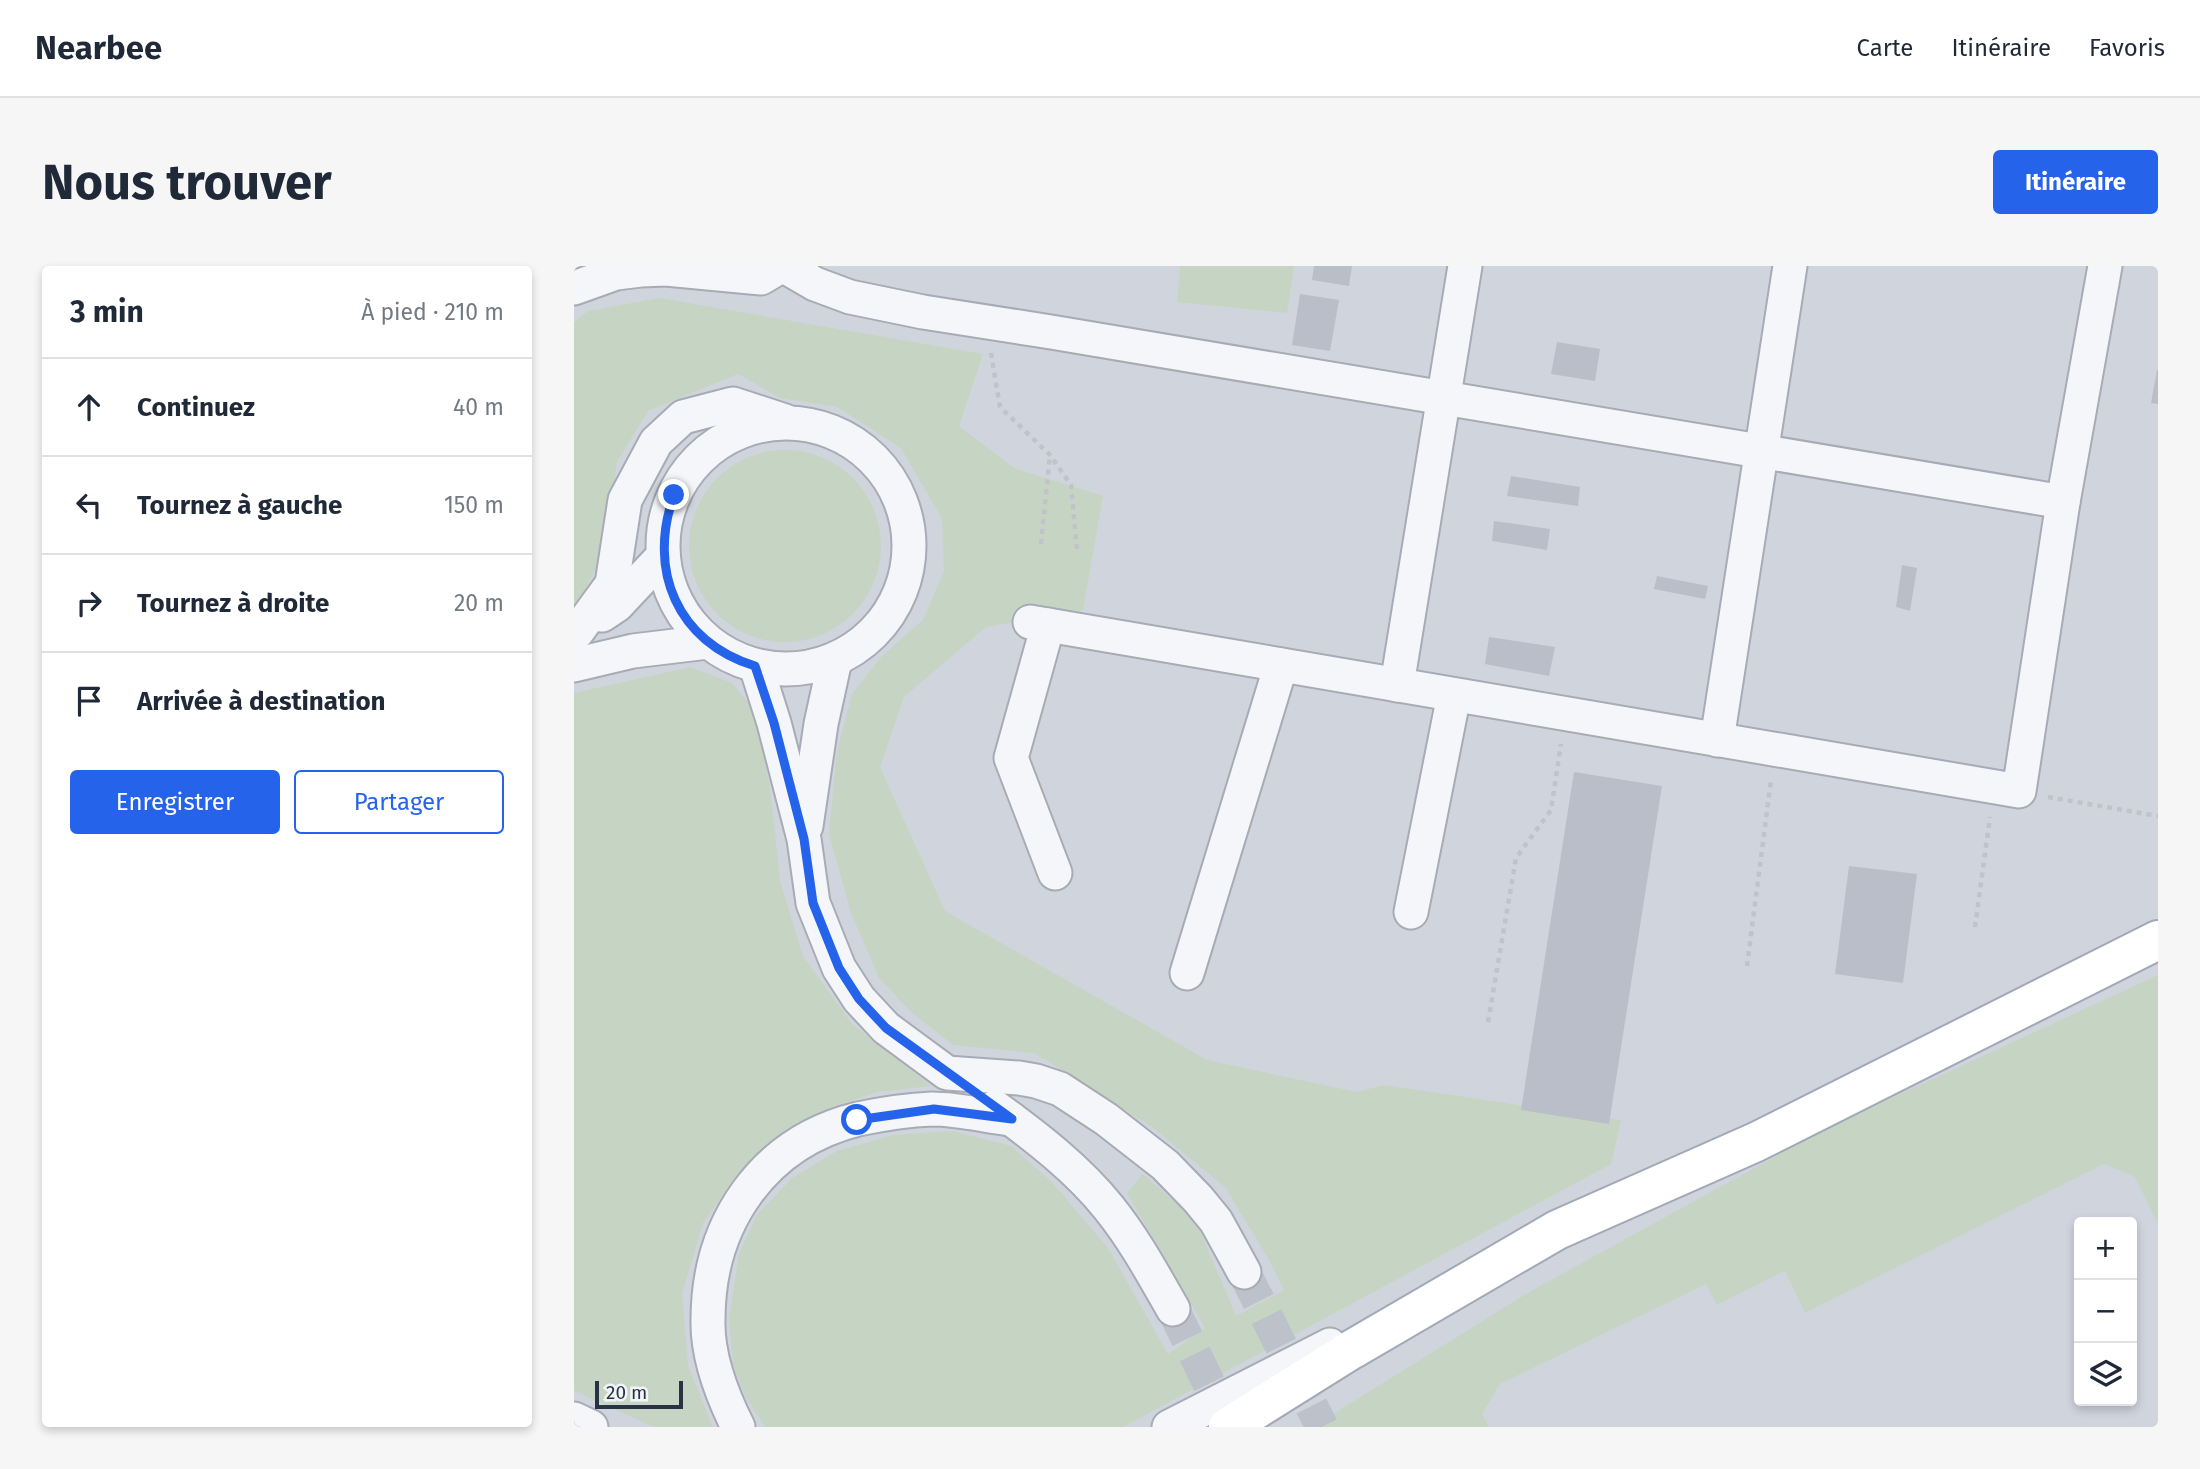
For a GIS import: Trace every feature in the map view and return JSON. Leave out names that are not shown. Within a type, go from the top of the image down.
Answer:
[{"type":"main road","points":[[1228,1427],[1351,1350],[1557,1230],[1756,1142],[2158,940]]},
{"type":"main road","points":[[1276,1427],[1436,1326],[1756,1142]]},
{"type":"street","points":[[574,288],[616,273],[641,270],[666,269],[761,278],[782,266],[815,284],[850,297],[923,312],[2063,502]]},
{"type":"street","points":[[1397,685],[1465,266]]},
{"type":"street","points":[[1717,740],[1790,266]]},
{"type":"street","points":[[1055,873],[1011,758],[1039,624],[2006,789],[2063,502],[2105,266]]},
{"type":"street","points":[[576,634],[612,584],[625,500],[656,442],[683,417],[733,404],[794,424]]},
{"type":"street","points":[[773,424],[794,424],[821,428],[846,439],[869,455],[887,475],[901,499],[908,525],[910,552],[905,580],[895,605],[879,628],[859,646],[835,660],[796,670],[755,666],[730,657],[708,642],[694,628],[677,603],[666,576],[663,556],[667,514],[674,495],[698,460],[732,436],[773,424]]},
{"type":"street","points":[[576,634],[617,605],[663,556]]},
{"type":"street","points":[[574,665],[632,651],[708,642]]},
{"type":"street","points":[[804,839],[821,724],[835,660]]},
{"type":"street","points":[[755,666],[774,723],[804,839],[813,903],[839,968],[859,999],[886,1028],[1012,1119],[1083,1179],[1110,1208],[1174,1309]]},
{"type":"street","points":[[1187,973],[1281,666]]},
{"type":"street","points":[[1411,912],[1454,695]]},
{"type":"street","points":[[947,1073],[1036,1081],[1060,1089],[1106,1119],[1165,1165],[1198,1199],[1216,1222],[1244,1272]]},
{"type":"street","points":[[738,1427],[720,1385],[712,1357],[707,1322],[714,1264],[721,1240],[730,1218],[750,1185],[804,1142],[857,1120],[934,1109],[1012,1119]]},
{"type":"street","points":[[1170,1427],[1557,1230]]},
{"type":"street","points":[[574,1419],[591,1427]]},
{"type":"path","points":[[985,321],[1000,407],[1051,455],[1071,485],[1077,551]]},
{"type":"path","points":[[1041,544],[1051,455]]},
{"type":"path","points":[[1488,1023],[1516,858],[1550,810],[1565,713]]},
{"type":"path","points":[[1747,967],[1774,750]]},
{"type":"path","points":[[1975,927],[2006,789],[2158,816]]},
{"type":"shaded area","points":[[574,266],[2158,266],[2158,1427],[574,1427]]},
{"type":"green space","points":[[1180,266],[1294,266],[1287,313],[1177,302]]},
{"type":"green space","points":[[660,298],[983,354],[959,426],[1014,468],[1103,496],[1083,610],[986,627],[904,697],[880,767],[945,911],[1207,1060],[1357,1092],[1384,1085],[1621,1120],[1611,1164],[1123,1427],[765,1427],[744,1394],[733,1365],[729,1318],[739,1254],[756,1216],[792,1178],[837,1151],[893,1135],[953,1131],[1011,1146],[1051,1181],[1108,1248],[1168,1354],[1205,1328],[1127,1193],[1143,1174],[1196,1221],[1236,1316],[1284,1290],[1225,1187],[1152,1127],[1034,1053],[953,1045],[910,1011],[879,978],[851,913],[829,834],[837,751],[852,694],[882,656],[923,620],[944,571],[942,519],[901,448],[837,407],[780,398],[738,374],[648,411],[617,462],[606,546],[580,601],[574,606],[574,322],[588,311]]},
{"type":"green space","points":[[785,450],[822,458],[853,478],[873,509],[881,546],[873,583],[853,614],[822,634],[785,642],[748,634],[717,614],[697,583],[689,546],[697,509],[717,478],[748,458]]},
{"type":"green space","points":[[691,667],[732,683],[748,702],[761,740],[771,795],[780,881],[803,956],[852,1024],[931,1086],[878,1092],[834,1106],[787,1129],[739,1172],[703,1223],[682,1294],[688,1366],[713,1427],[654,1427],[574,1391],[574,693]]},
{"type":"green space","points":[[2158,975],[2158,1224],[2135,1177],[2104,1164],[1805,1313],[1785,1271],[1717,1305],[1706,1284],[1500,1384],[1482,1414],[1489,1427],[1312,1427],[1531,1291],[1829,1127]]},
{"type":"building","points":[[1314,266],[1352,266],[1349,286],[1312,280]]},
{"type":"building","points":[[1300,294],[1339,300],[1330,351],[1292,345]]},
{"type":"building","points":[[1557,342],[1600,349],[1595,381],[1551,374]]},
{"type":"building","points":[[2158,370],[2158,404],[2151,403]]},
{"type":"building","points":[[1511,476],[1580,487],[1578,506],[1507,496]]},
{"type":"building","points":[[1494,521],[1550,529],[1547,550],[1492,541]]},
{"type":"building","points":[[1902,565],[1917,568],[1910,611],[1896,607]]},
{"type":"building","points":[[1657,576],[1708,586],[1705,599],[1654,589]]},
{"type":"building","points":[[1489,637],[1555,647],[1549,676],[1485,664]]},
{"type":"building","points":[[1574,772],[1662,786],[1609,1124],[1521,1110]]},
{"type":"building","points":[[1849,866],[1917,874],[1903,983],[1835,974]]},
{"type":"tunnel","points":[[1244,1272],[1322,1427]]},
{"type":"tunnel","points":[[1173,1309],[1230,1427]]},
{"type":"route","points":[[674,495],[663,535],[666,576],[672,594],[694,628],[708,642],[730,657],[755,666],[774,723],[804,839],[813,903],[839,968],[859,999],[886,1028],[1012,1119],[934,1109],[857,1120]]}]
